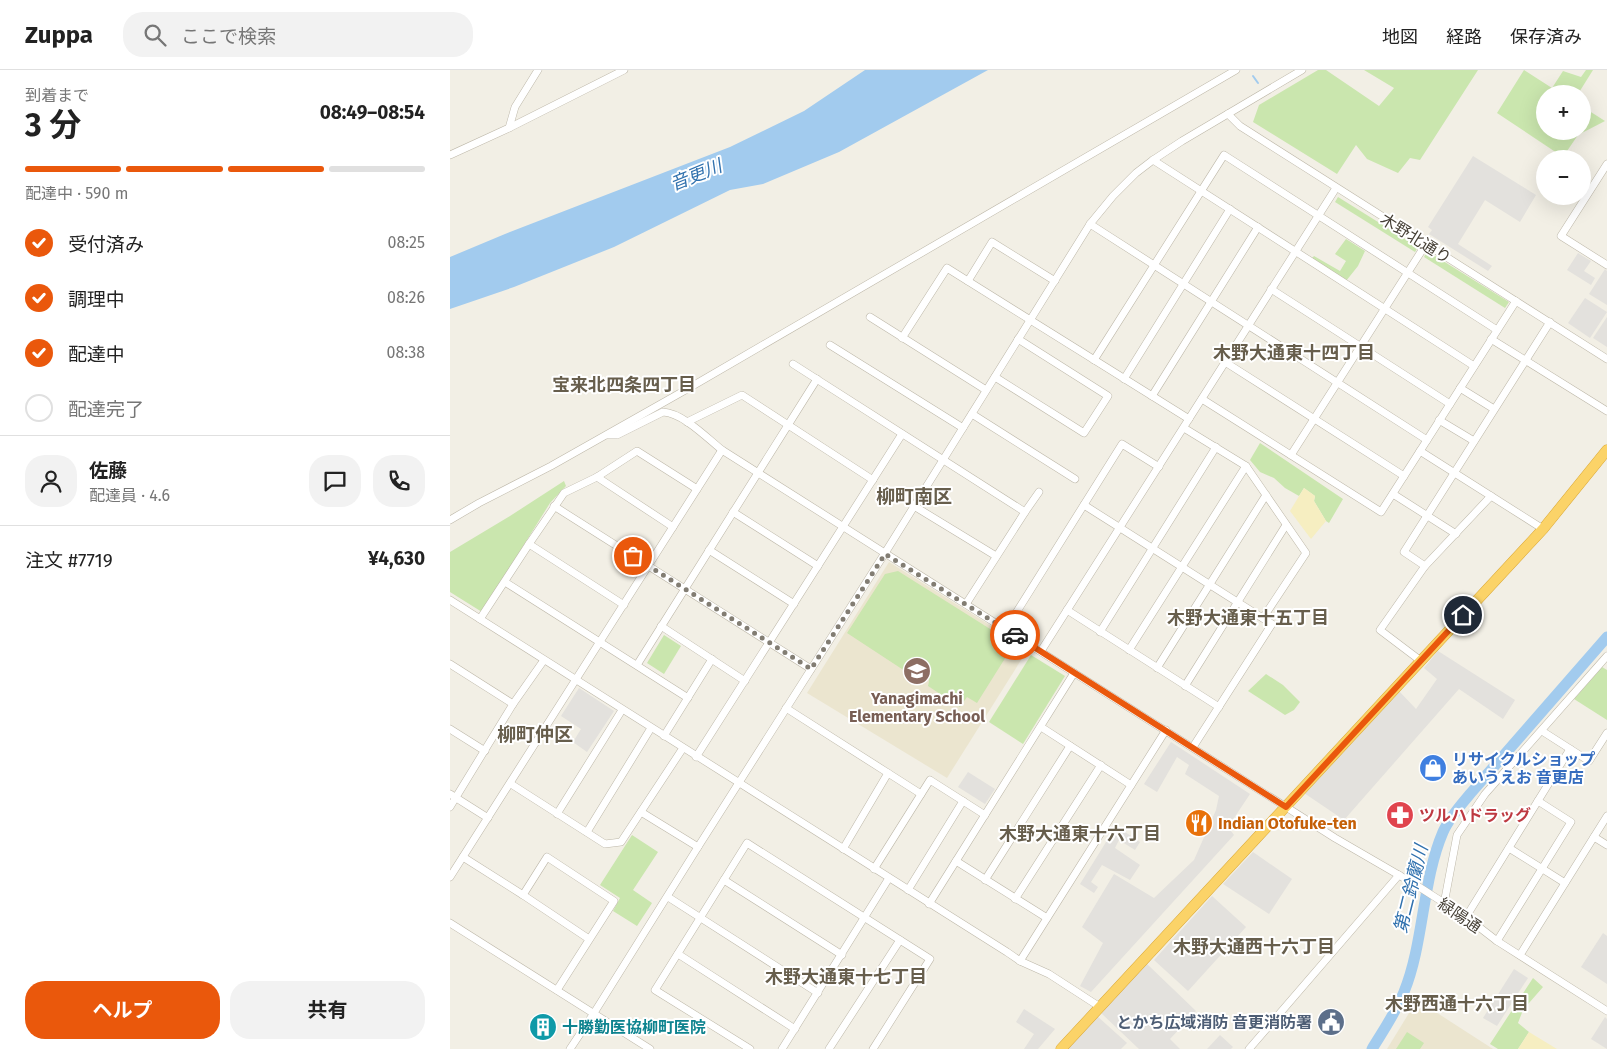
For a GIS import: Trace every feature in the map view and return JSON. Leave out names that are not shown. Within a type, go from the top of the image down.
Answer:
[{"type":"highway","points":[[1061,1049],[1543,529],[1607,450]]},
{"type":"street","points":[[509,128],[515,107],[538,70]]},
{"type":"street","points":[[450,155],[509,128],[624,70]]},
{"type":"street","points":[[450,520],[608,435],[1236,70]]},
{"type":"street","points":[[570,1049],[885,554],[1090,224],[1113,196],[1136,173],[1153,160],[1302,70]]},
{"type":"street","name":"木野北通り","points":[[1228,114],[1240,126],[1607,359]]},
{"type":"street","points":[[1094,360],[1224,155],[1497,330]]},
{"type":"street","points":[[1153,160],[1474,366]]},
{"type":"street","points":[[1607,164],[1561,236],[1607,265]]},
{"type":"street","points":[[1041,651],[1336,188]]},
{"type":"street","points":[[1124,379],[1230,209]]},
{"type":"street","points":[[1090,224],[1427,440]]},
{"type":"street","points":[[1152,396],[1258,227]]},
{"type":"street","points":[[968,281],[992,242],[1055,282]]},
{"type":"street","points":[[1292,455],[1426,244]]},
{"type":"street","points":[[902,338],[947,268],[1189,420]]},
{"type":"street","points":[[1271,289],[1450,404]]},
{"type":"street","points":[[1202,399],[1381,512],[1516,301]]},
{"type":"street","points":[[870,317],[986,390]]},
{"type":"street","points":[[1425,566],[1404,552],[1550,322]]},
{"type":"street","points":[[995,377],[1084,434],[1108,396],[1018,339]]},
{"type":"street","points":[[1491,339],[1607,411]]},
{"type":"street","points":[[830,345],[963,428]]},
{"type":"street","points":[[1225,362],[1404,476]]},
{"type":"street","points":[[793,364],[1025,512]]},
{"type":"street","points":[[636,665],[817,379]]},
{"type":"street","points":[[1460,388],[1494,409]]},
{"type":"street","points":[[687,422],[742,395],[873,480]]},
{"type":"street","name":"緑陽通","points":[[608,435],[617,435],[663,412],[670,412],[687,422],[722,450],[1335,838],[1442,902],[1497,941],[1607,1011]]},
{"type":"street","points":[[972,414],[1076,479]]},
{"type":"street","points":[[1439,420],[1474,441]]},
{"type":"street","points":[[1184,428],[1246,466],[1306,553],[1263,618]]},
{"type":"street","points":[[696,757],[902,434]]},
{"type":"street","points":[[1006,629],[1122,444],[1158,467]]},
{"type":"street","points":[[1100,632],[1216,448]]},
{"type":"street","points":[[450,877],[722,450]]},
{"type":"street","points":[[480,619],[564,493],[597,477],[637,451],[696,489]]},
{"type":"street","points":[[1420,451],[1543,529]]},
{"type":"street","points":[[1129,650],[1246,466]]},
{"type":"street","points":[[597,477],[673,527]]},
{"type":"street","points":[[966,604],[1038,492]]},
{"type":"street","points":[[1393,494],[1456,534]]},
{"type":"street","points":[[1157,668],[1266,496]]},
{"type":"street","points":[[1421,661],[1380,630],[1425,566],[1491,496]]},
{"type":"street","points":[[1084,505],[1272,624],[1193,747]]},
{"type":"street","points":[[554,506],[811,669]]},
{"type":"street","points":[[914,506],[996,556]]},
{"type":"street","points":[[733,512],[818,566]]},
{"type":"street","points":[[1185,686],[1286,525]]},
{"type":"street","points":[[529,544],[624,605]]},
{"type":"street","points":[[709,550],[794,604]]},
{"type":"street","points":[[505,582],[688,698]]},
{"type":"street","points":[[450,600],[929,904],[1020,960],[1049,974],[1100,1007]]},
{"type":"street","points":[[1066,610],[1219,707]]},
{"type":"street","points":[[661,626],[745,681]]},
{"type":"street","points":[[1442,902],[1457,835],[1485,794],[1607,656]]},
{"type":"street","points":[[664,736],[712,659]]},
{"type":"street","points":[[450,807],[453,796],[485,751],[544,660]]},
{"type":"street","points":[[450,664],[514,704]]},
{"type":"street","points":[[929,904],[1074,673]]},
{"type":"street","points":[[786,708],[922,794]]},
{"type":"street","points":[[557,814],[622,710]]},
{"type":"street","points":[[1040,727],[1131,785]]},
{"type":"street","points":[[586,832],[651,728]]},
{"type":"street","points":[[450,729],[485,751]]},
{"type":"street","points":[[1020,960],[1166,730]]},
{"type":"street","points":[[1542,731],[1589,761],[1607,734]]},
{"type":"street","points":[[985,880],[1070,746]]},
{"type":"street","points":[[510,784],[605,844],[621,842],[682,748]]},
{"type":"street","points":[[1466,918],[1570,749]]},
{"type":"street","points":[[1015,899],[1101,765]]},
{"type":"street","points":[[843,849],[888,773]]},
{"type":"street","points":[[874,869],[930,780],[985,815]]},
{"type":"street","points":[[453,796],[488,818]]},
{"type":"street","points":[[908,890],[963,801]]},
{"type":"street","points":[[1497,941],[1571,822],[1538,801]]},
{"type":"street","points":[[641,812],[698,847]]},
{"type":"street","points":[[1520,955],[1607,816]]},
{"type":"street","points":[[1594,837],[1607,845]]},
{"type":"street","points":[[750,1049],[655,990],[747,843],[930,959],[873,1049]]},
{"type":"street","points":[[1509,848],[1565,883]]},
{"type":"street","points":[[463,857],[588,939]]},
{"type":"street","points":[[523,895],[547,857],[614,900],[556,990]]},
{"type":"street","points":[[956,861],[1047,918]]},
{"type":"street","points":[[1249,1049],[1399,875]]},
{"type":"street","points":[[782,1049],[889,878]]},
{"type":"street","points":[[724,880],[842,955]]},
{"type":"street","points":[[668,897],[818,992]]},
{"type":"street","points":[[450,923],[650,1049]]},
{"type":"street","points":[[830,1049],[900,940]]},
{"type":"street","points":[[678,954],[795,1029]]},
{"type":"shaded area","points":[[1473,156],[1536,195],[1520,222],[1485,200],[1458,244],[1492,266],[1488,271],[1429,234],[1432,230],[1428,227]]},
{"type":"shaded area","points":[[1578,253],[1591,261],[1584,271],[1595,278],[1591,285],[1567,270]]},
{"type":"shaded area","points":[[1605,269],[1607,271],[1607,305],[1589,294]]},
{"type":"shaded area","points":[[1585,298],[1607,312],[1590,338],[1568,323]]},
{"type":"shaded area","points":[[1607,317],[1607,347],[1593,338]]},
{"type":"shaded area","name":"Yanagimachi Elementary School","points":[[889,562],[1028,649],[947,778],[807,693]]},
{"type":"shaded area","points":[[1438,651],[1515,700],[1503,719],[1459,689],[1344,820],[1304,793],[1398,690],[1416,709],[1437,679],[1424,668]]},
{"type":"shaded area","points":[[579,688],[614,711],[587,752],[573,742],[581,729],[561,716]]},
{"type":"shaded area","points":[[1171,742],[1250,794],[1228,827],[1234,835],[1091,992],[1080,986],[1103,943],[1082,927],[1114,874],[1154,898],[1194,860],[1216,810],[1219,796],[1185,774],[1189,765],[1177,757],[1157,792],[1144,784]]},
{"type":"shaded area","points":[[968,772],[995,789],[985,804],[958,787]]},
{"type":"shaded area","points":[[1116,826],[1140,842],[1135,850],[1119,840],[1115,848],[1140,865],[1130,880],[1102,865],[1091,882],[1098,887],[1094,893],[1080,884]]},
{"type":"shaded area","points":[[1253,852],[1292,879],[1269,914],[1223,884]]},
{"type":"shaded area","points":[[1212,896],[1246,927],[1188,991],[1154,960]]},
{"type":"shaded area","points":[[1603,933],[1607,936],[1607,984],[1581,967]]},
{"type":"shaded area","points":[[1147,964],[1196,1011],[1170,1039],[1180,1049],[1139,1049],[1100,1012]]},
{"type":"shaded area","points":[[1514,969],[1528,978],[1497,1026],[1483,1018]]},
{"type":"shaded area","points":[[1417,1000],[1493,1049],[1387,1049]]},
{"type":"shaded area","points":[[1024,1009],[1055,1029],[1038,1049],[1024,1049],[1034,1034],[1016,1022]]},
{"type":"shaded area","points":[[1097,1016],[1127,1043],[1121,1049],[1067,1049]]},
{"type":"shaded area","points":[[1605,1017],[1607,1019],[1607,1049],[1591,1039]]},
{"type":"shaded area","points":[[1220,1035],[1233,1047],[1231,1049],[1207,1049]]},
{"type":"green space","points":[[1318,70],[1326,70],[1379,106],[1394,88],[1364,70],[1478,70],[1420,160],[1410,158],[1398,173],[1367,159],[1356,145],[1337,174],[1253,122],[1259,105]]},
{"type":"green space","points":[[1524,70],[1547,85],[1536,85],[1536,139],[1497,113]]},
{"type":"green space","points":[[1586,70],[1593,70],[1584,85],[1554,85],[1563,71],[1581,77]]},
{"type":"green space","points":[[1591,112],[1605,121],[1591,128]]},
{"type":"green space","points":[[1538,140],[1575,140],[1568,150],[1552,150]]},
{"type":"green space","points":[[1338,197],[1418,247],[1415,252],[1335,202]]},
{"type":"green space","points":[[1346,239],[1365,251],[1358,266],[1346,281],[1311,259],[1314,256],[1340,271],[1346,261],[1335,254]]},
{"type":"green space","points":[[1427,251],[1509,302],[1505,308],[1424,257]]},
{"type":"green space","points":[[1260,443],[1343,499],[1329,523],[1314,501],[1315,496],[1304,488],[1299,496],[1285,488],[1274,478],[1260,472],[1250,460]]},
{"type":"green space","points":[[564,481],[566,486],[550,503],[482,612],[450,592],[450,552]]},
{"type":"green space","points":[[898,571],[1014,644],[977,703],[967,697],[960,707],[928,686],[929,676],[925,670],[917,669],[908,673],[847,633],[885,574]]},
{"type":"green space","points":[[664,635],[681,646],[664,674],[647,663]]},
{"type":"green space","points":[[1031,655],[1065,676],[1023,744],[989,722]]},
{"type":"green space","points":[[1602,667],[1607,670],[1607,720],[1574,699]]},
{"type":"green space","points":[[1266,674],[1283,685],[1300,702],[1294,710],[1285,715],[1248,691]]},
{"type":"green space","points":[[632,835],[658,852],[633,890],[652,903],[637,926],[613,911],[620,898],[600,885]]},
{"type":"green space","points":[[1533,978],[1543,987],[1523,1010],[1518,1023],[1529,1032],[1518,1049],[1498,1049],[1490,1044]]},
{"type":"green space","points":[[1407,1032],[1424,1043],[1420,1049],[1396,1049]]},
{"type":"sand","points":[[1304,488],[1315,496],[1314,501],[1326,521],[1311,539],[1290,511]]},
{"type":"sand","points":[[1529,1032],[1557,1049],[1518,1049]]},
{"type":"water","name":"音更川","points":[[865,70],[988,70],[839,152],[763,184],[730,190],[614,247],[514,287],[450,309],[450,257],[730,147],[804,111]]},
{"type":"waterway","points":[[1253,76],[1258,83]]},
{"type":"waterway","name":"第二鈴蘭川","points":[[1372,1049],[1397,1007],[1411,973],[1431,871],[1445,827],[1470,794],[1607,637]]},
{"type":"way so far","points":[[633,556],[811,669],[885,554],[1015,635]]},
{"type":"place","name":"Yanagimachi Elementary School","points":[[917,671]]},
{"type":"place","name":"リサイクルショップ あいうえお 音更店","points":[[1433,768]]},
{"type":"place","name":"ツルハドラッグ","points":[[1400,815]]},
{"type":"place","name":"Indian Otofuke-ten","points":[[1199,823]]},
{"type":"place","name":"とかち広域消防 音更消防署","points":[[1331,1022]]},
{"type":"place","name":"十勝勤医協柳町医院","points":[[543,1027]]},
{"type":"district","name":"木野大通東十四丁目","points":[[1294,353]]},
{"type":"district","name":"宝来北四条四丁目","points":[[624,385]]},
{"type":"district","name":"柳町南区","points":[[914,496]]},
{"type":"district","name":"木野大通東十五丁目","points":[[1248,618]]},
{"type":"district","name":"柳町仲区","points":[[535,734]]},
{"type":"district","name":"木野大通東十六丁目","points":[[1080,834]]},
{"type":"district","name":"木野大通西十六丁目","points":[[1254,947]]},
{"type":"district","name":"木野大通東十七丁目","points":[[846,977]]},
{"type":"district","name":"木野西通十六丁目","points":[[1457,1004]]},
{"type":"route","points":[[1015,635],[1286,807],[1463,615]]}]
